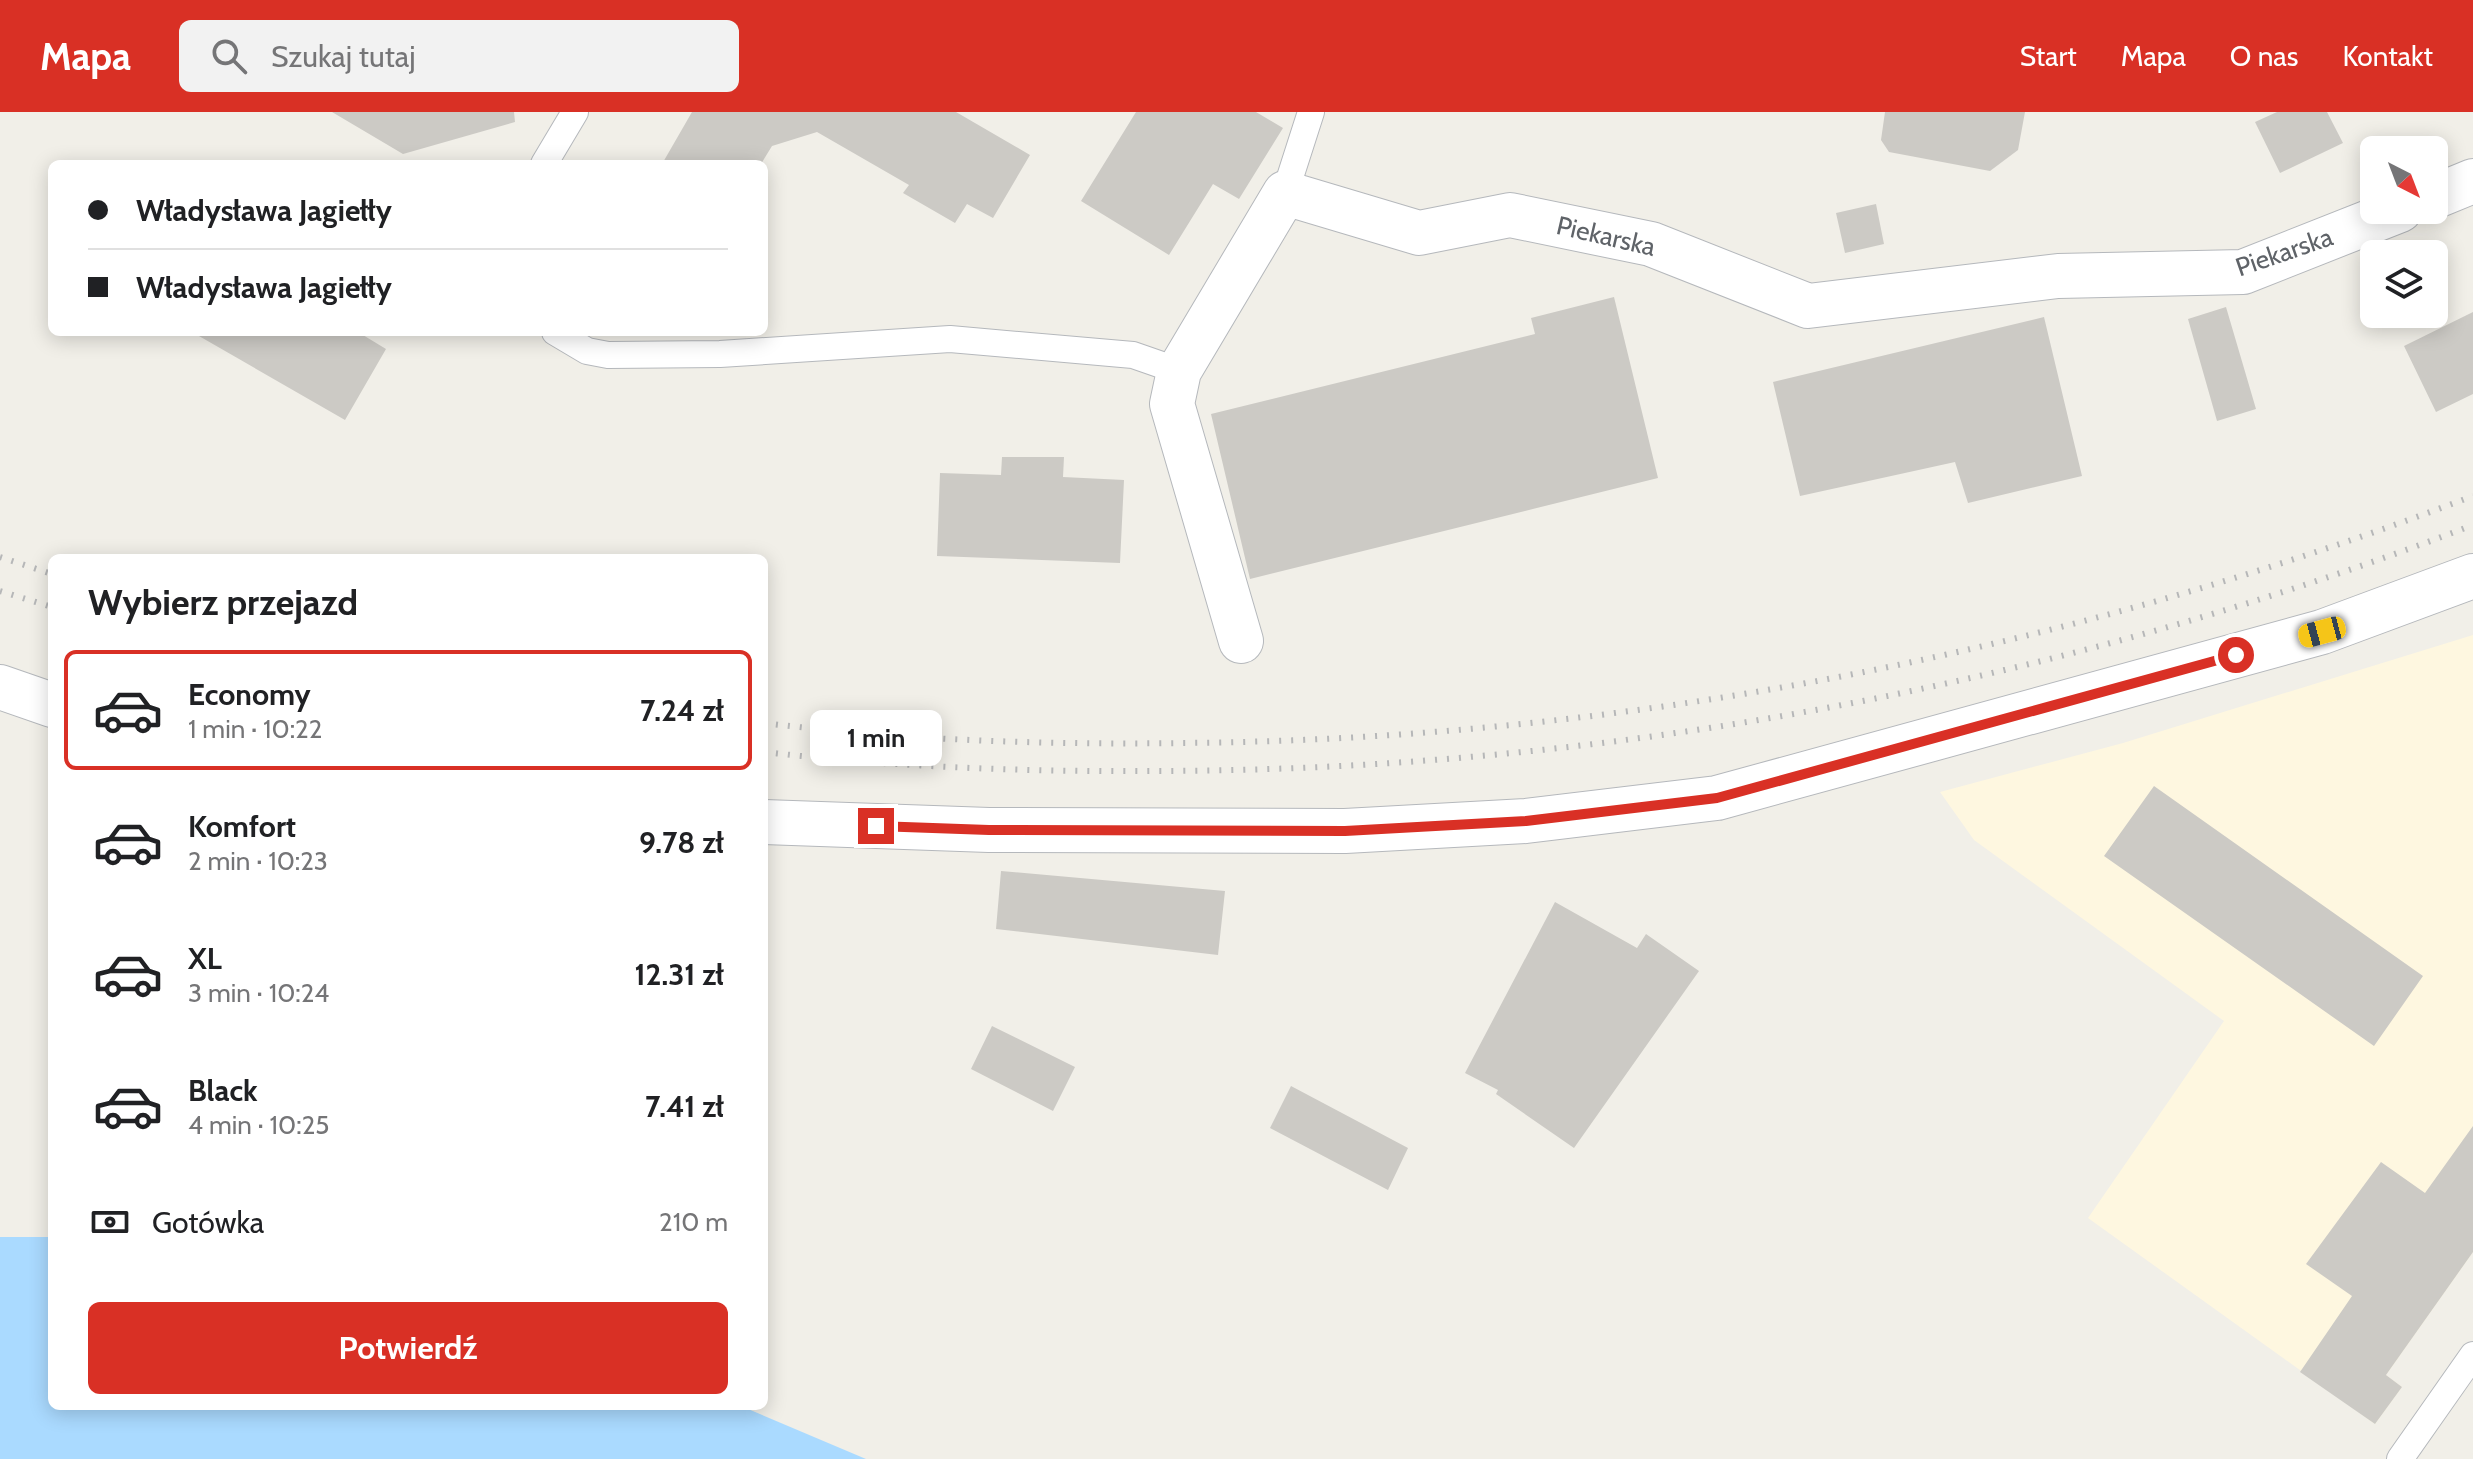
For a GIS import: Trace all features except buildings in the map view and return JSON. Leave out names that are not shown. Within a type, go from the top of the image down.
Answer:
[{"type":"street","points":[[2448,191],[2473,181]]},
{"type":"street","name":"Piekarska","points":[[1285,193],[1419,233],[1510,215],[1651,244],[1808,306],[2058,276],[2243,272],[2365,224]]},
{"type":"street","points":[[1241,641],[1172,404],[1179,371],[1285,193]]},
{"type":"street","points":[[768,822],[989,830],[1345,831],[1526,821],[1717,798],[2322,632],[2473,576]]},
{"type":"street","points":[[0,687],[48,704]]},
{"type":"lane","points":[[546,160],[575,112]]},
{"type":"lane","points":[[1285,193],[1311,112]]},
{"type":"lane","points":[[562,336],[587,351],[608,355],[720,354],[950,339],[1133,355],[1179,371]]},
{"type":"lane","points":[[2400,1459],[2473,1355]]},
{"type":"shaded area","points":[[2473,635],[2473,1252],[2386,1375],[2402,1387],[2375,1424],[2088,1218],[2224,1021],[1974,840],[1940,792],[2123,743]]},
{"type":"water","points":[[0,1237],[48,1237],[48,1410],[750,1410],[866,1459],[0,1459]]},
{"type":"railway","points":[[768,723],[868,734],[973,740],[1183,743],[1348,738],[1513,725],[1677,704],[1839,677],[2000,642],[2159,600],[2317,552],[2473,496]]},
{"type":"railway","points":[[768,752],[960,768],[1157,771],[1326,767],[1494,755],[1661,735],[1826,708],[1991,673],[2153,631],[2314,582],[2473,525]]},
{"type":"railway","points":[[0,557],[48,573]]},
{"type":"railway","points":[[0,591],[48,606]]},
{"type":"route","points":[[876,826],[989,830],[1345,831],[1526,821],[1717,798],[2236,655]]}]
